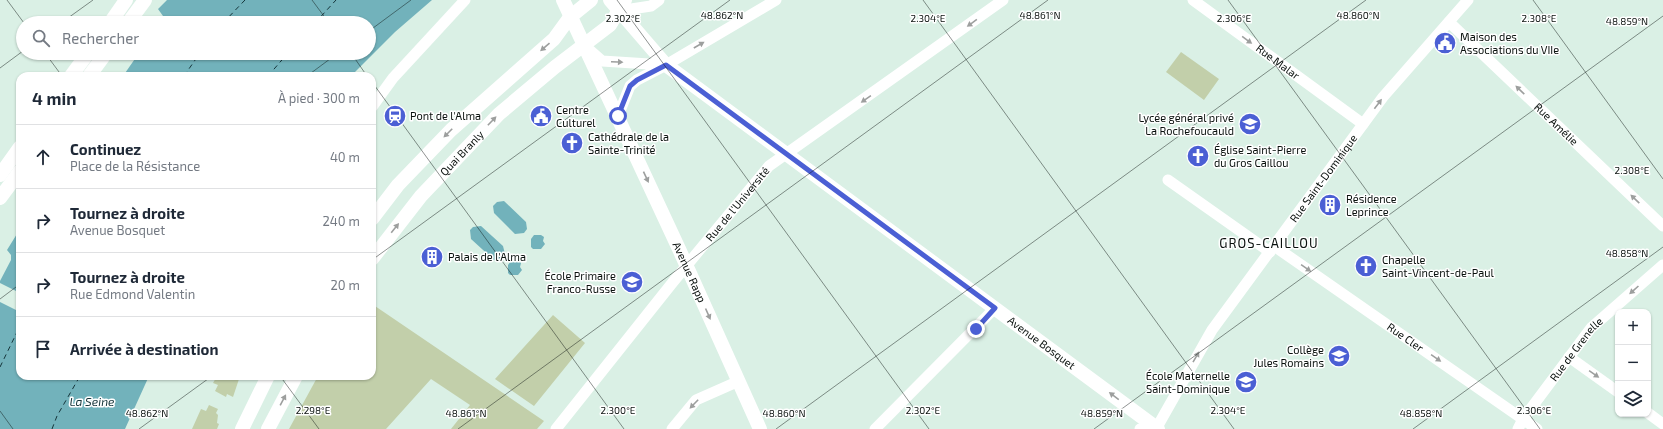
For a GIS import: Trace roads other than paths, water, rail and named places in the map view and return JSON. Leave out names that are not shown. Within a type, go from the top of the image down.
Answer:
[{"type":"main road","points":[[115,16],[126,0]]},
{"type":"main road","points":[[133,16],[145,0]]},
{"type":"main road","points":[[563,0],[570,17]]},
{"type":"main road","name":"Quai Branly","points":[[376,214],[398,185],[451,130],[554,39],[570,17],[591,0]]},
{"type":"main road","name":"Quai Branly","points":[[376,254],[422,196],[499,114],[610,25],[618,4]]},
{"type":"main road","name":"Avenue Bosquet","points":[[618,4],[666,65],[1157,429]]},
{"type":"main road","name":"Avenue Rapp","points":[[570,17],[618,116],[760,429]]},
{"type":"main road","points":[[74,72],[83,60]]},
{"type":"main road","points":[[92,72],[101,60]]},
{"type":"main road","points":[[0,175],[16,153]]},
{"type":"main road","points":[[0,198],[16,176]]},
{"type":"main road","points":[[242,429],[266,380]]},
{"type":"main road","points":[[269,427],[294,380]]},
{"type":"street","points":[[376,102],[394,78],[465,0]]},
{"type":"street","points":[[618,4],[651,6],[659,0]]},
{"type":"street","points":[[618,116],[630,86],[637,80],[666,65],[776,0]]},
{"type":"street","name":"Rue de l'Université","points":[[556,429],[769,166],[1003,0]]},
{"type":"street","name":"Rue Malar","points":[[1192,0],[1363,124]]},
{"type":"street","name":"Rue Saint-Dominique","points":[[1157,429],[1212,330],[1363,124],[1384,97],[1468,0]]},
{"type":"street","name":"Rue Amélie","points":[[1449,22],[1663,226]]},
{"type":"street","points":[[584,45],[602,61],[666,65]]},
{"type":"street","name":"Rue Cler","points":[[1168,180],[1272,249],[1521,424],[1537,429]]},
{"type":"street","name":"Rue de Grenelle","points":[[1521,424],[1591,328],[1663,265]]},
{"type":"street","points":[[875,429],[995,308]]},
{"type":"street","points":[[1569,357],[1615,390]]},
{"type":"street","points":[[672,429],[696,400],[739,381]]},
{"type":"street","points":[[1651,415],[1663,424]]},
{"type":"street","points":[[1140,429],[1157,429]]},
{"type":"water","points":[[167,0],[432,0],[395,32],[376,51],[376,16],[163,16],[158,9]]},
{"type":"water","points":[[134,60],[367,60],[355,72],[126,72]]},
{"type":"water","points":[[504,201],[526,222],[527,229],[524,233],[515,234],[494,213],[493,206],[497,202]]},
{"type":"water","points":[[481,226],[503,246],[505,254],[500,259],[494,260],[471,239],[470,230],[473,227]]},
{"type":"water","name":"La Seine","points":[[16,235],[16,380],[147,380],[125,429],[0,429],[0,281],[11,260],[11,255],[7,250]]},
{"type":"water","points":[[534,235],[541,235],[544,237],[543,241],[545,244],[541,249],[533,249],[531,247],[531,239]]},
{"type":"water","points":[[511,261],[518,261],[521,263],[520,267],[522,270],[518,275],[510,275],[508,273],[508,265]]},
{"type":"place","name":"Maison des Associations du VIIe","points":[[1445,43]]},
{"type":"place","name":"Pont de l'Alma","points":[[395,116]]},
{"type":"place","name":"Centre Culturel","points":[[541,116]]},
{"type":"place","name":"Lycée général privé La Rochefoucauld","points":[[1250,124]]},
{"type":"place","name":"Cathédrale de la Sainte-Trinité","points":[[572,143]]},
{"type":"place","name":"Église Saint-Pierre du Gros Caillou","points":[[1198,156]]},
{"type":"place","name":"Résidence Leprince","points":[[1330,205]]},
{"type":"place","name":"Palais de l'Alma","points":[[432,257]]},
{"type":"place","name":"Chapelle Saint-Vincent-de-Paul","points":[[1366,266]]},
{"type":"place","name":"École Primaire Franco-Russe","points":[[632,282]]},
{"type":"place","name":"Collège Jules Romains","points":[[1339,356]]},
{"type":"place","name":"École Maternelle Saint-Dominique","points":[[1246,382]]},
{"type":"district","name":"GROS-CAILLOU","points":[[1269,243]]}]
